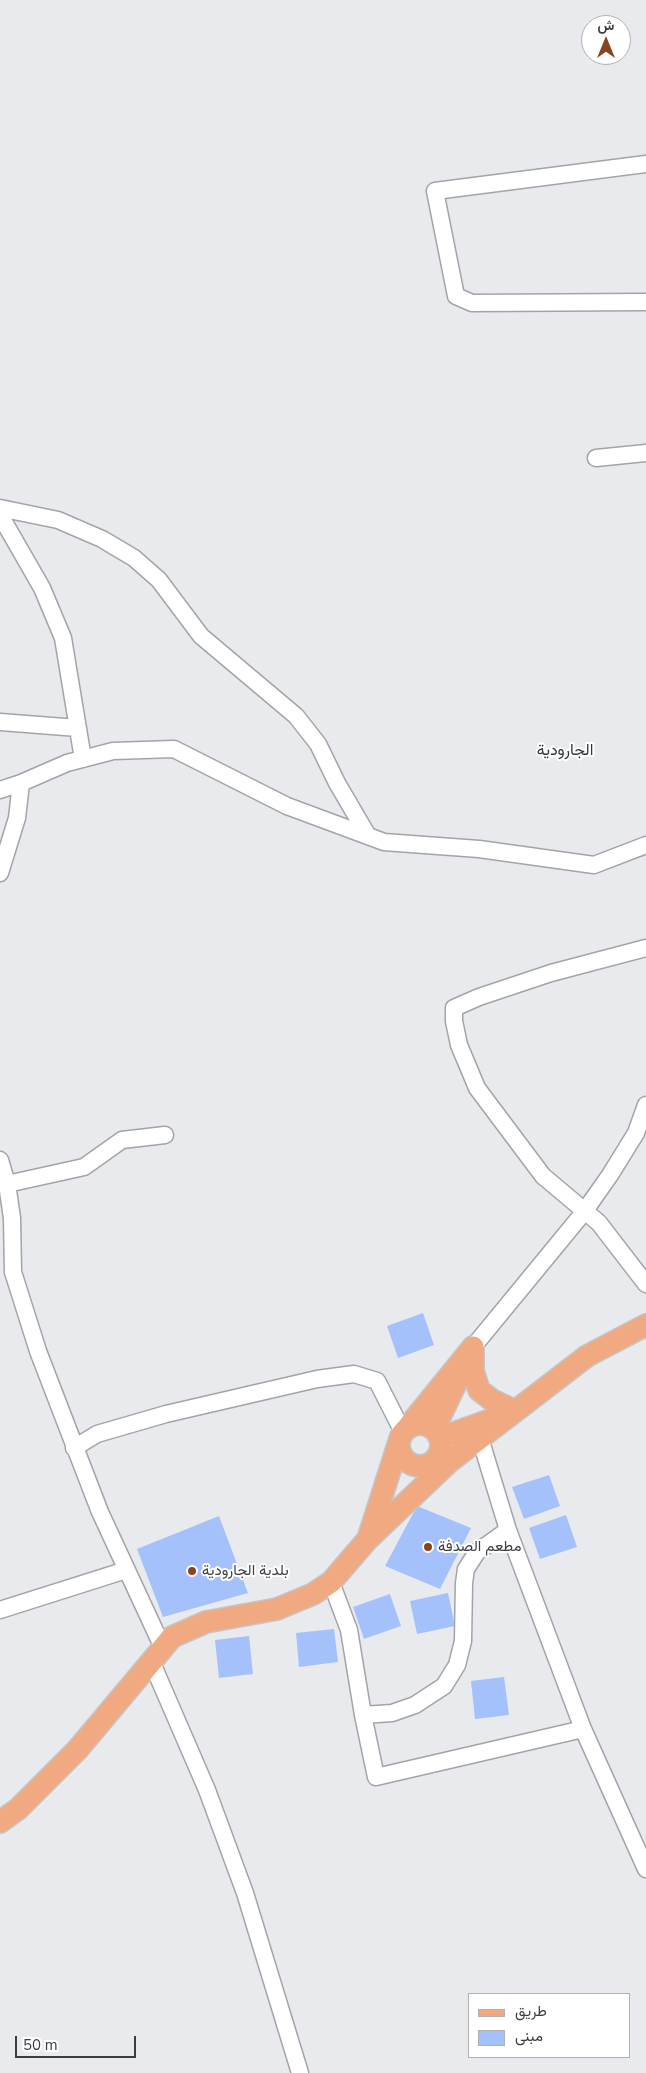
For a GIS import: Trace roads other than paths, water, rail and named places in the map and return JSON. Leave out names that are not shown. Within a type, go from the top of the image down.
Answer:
[{"type":"main road","points":[[0,1822],[18,1809],[78,1749],[172,1637],[206,1622],[277,1609],[313,1594],[331,1582],[368,1539],[449,1462],[588,1356],[646,1325]]},
{"type":"main road","points":[[473,1347],[473,1372],[479,1390],[492,1400],[515,1412]]},
{"type":"main road","points":[[403,1435],[402,1458],[407,1462],[420,1466],[428,1465],[439,1456],[441,1449],[437,1434],[473,1347]]},
{"type":"main road","points":[[368,1539],[403,1435],[473,1347]]},
{"type":"main road","points":[[403,1435],[421,1424],[437,1434],[515,1412]]},
{"type":"main road","points":[[416,1494],[420,1466]]},
{"type":"street","points":[[646,164],[435,191],[456,296],[472,303],[646,302]]},
{"type":"street","points":[[596,458],[646,453]]},
{"type":"street","points":[[0,508],[58,520],[102,540],[134,558],[159,580],[201,636],[296,716],[318,744],[337,783],[368,836]]},
{"type":"street","points":[[0,515],[7,541],[42,588],[63,638],[83,759]]},
{"type":"street","points":[[0,722],[78,728]]},
{"type":"street","points":[[0,790],[83,759],[113,751],[174,749],[287,806],[384,842],[479,849],[594,865],[646,846]]},
{"type":"street","points":[[0,873],[3,853],[17,818],[21,783]]},
{"type":"street","points":[[646,948],[551,973],[479,997],[454,1008],[454,1021],[459,1045],[477,1088],[542,1176],[599,1223],[646,1284]]},
{"type":"street","points":[[473,1347],[584,1212],[636,1133],[646,1105]]},
{"type":"street","points":[[7,1184],[84,1167],[122,1140],[165,1135]]},
{"type":"street","points":[[0,1160],[7,1184],[12,1218],[13,1272],[38,1351],[74,1448],[126,1570],[208,1790],[245,1892],[300,2073]]},
{"type":"street","points":[[74,1448],[97,1434],[166,1414],[317,1379],[354,1374],[377,1381],[403,1435]]},
{"type":"street","points":[[480,1438],[508,1530],[583,1729],[646,1869]]},
{"type":"street","points":[[363,1715],[392,1713],[415,1705],[444,1686],[457,1666],[463,1642],[466,1569],[478,1552],[508,1530]]},
{"type":"street","points":[[0,1610],[126,1570]]},
{"type":"street","points":[[331,1582],[349,1630],[363,1715],[376,1777],[583,1729]]},
{"type":"place","name":"مطعم الصدفة","points":[[428,1547]]},
{"type":"place","name":"بلدية الجارودية","points":[[192,1571]]},
{"type":"district","name":"الجارودية","points":[[565,751]]}]
